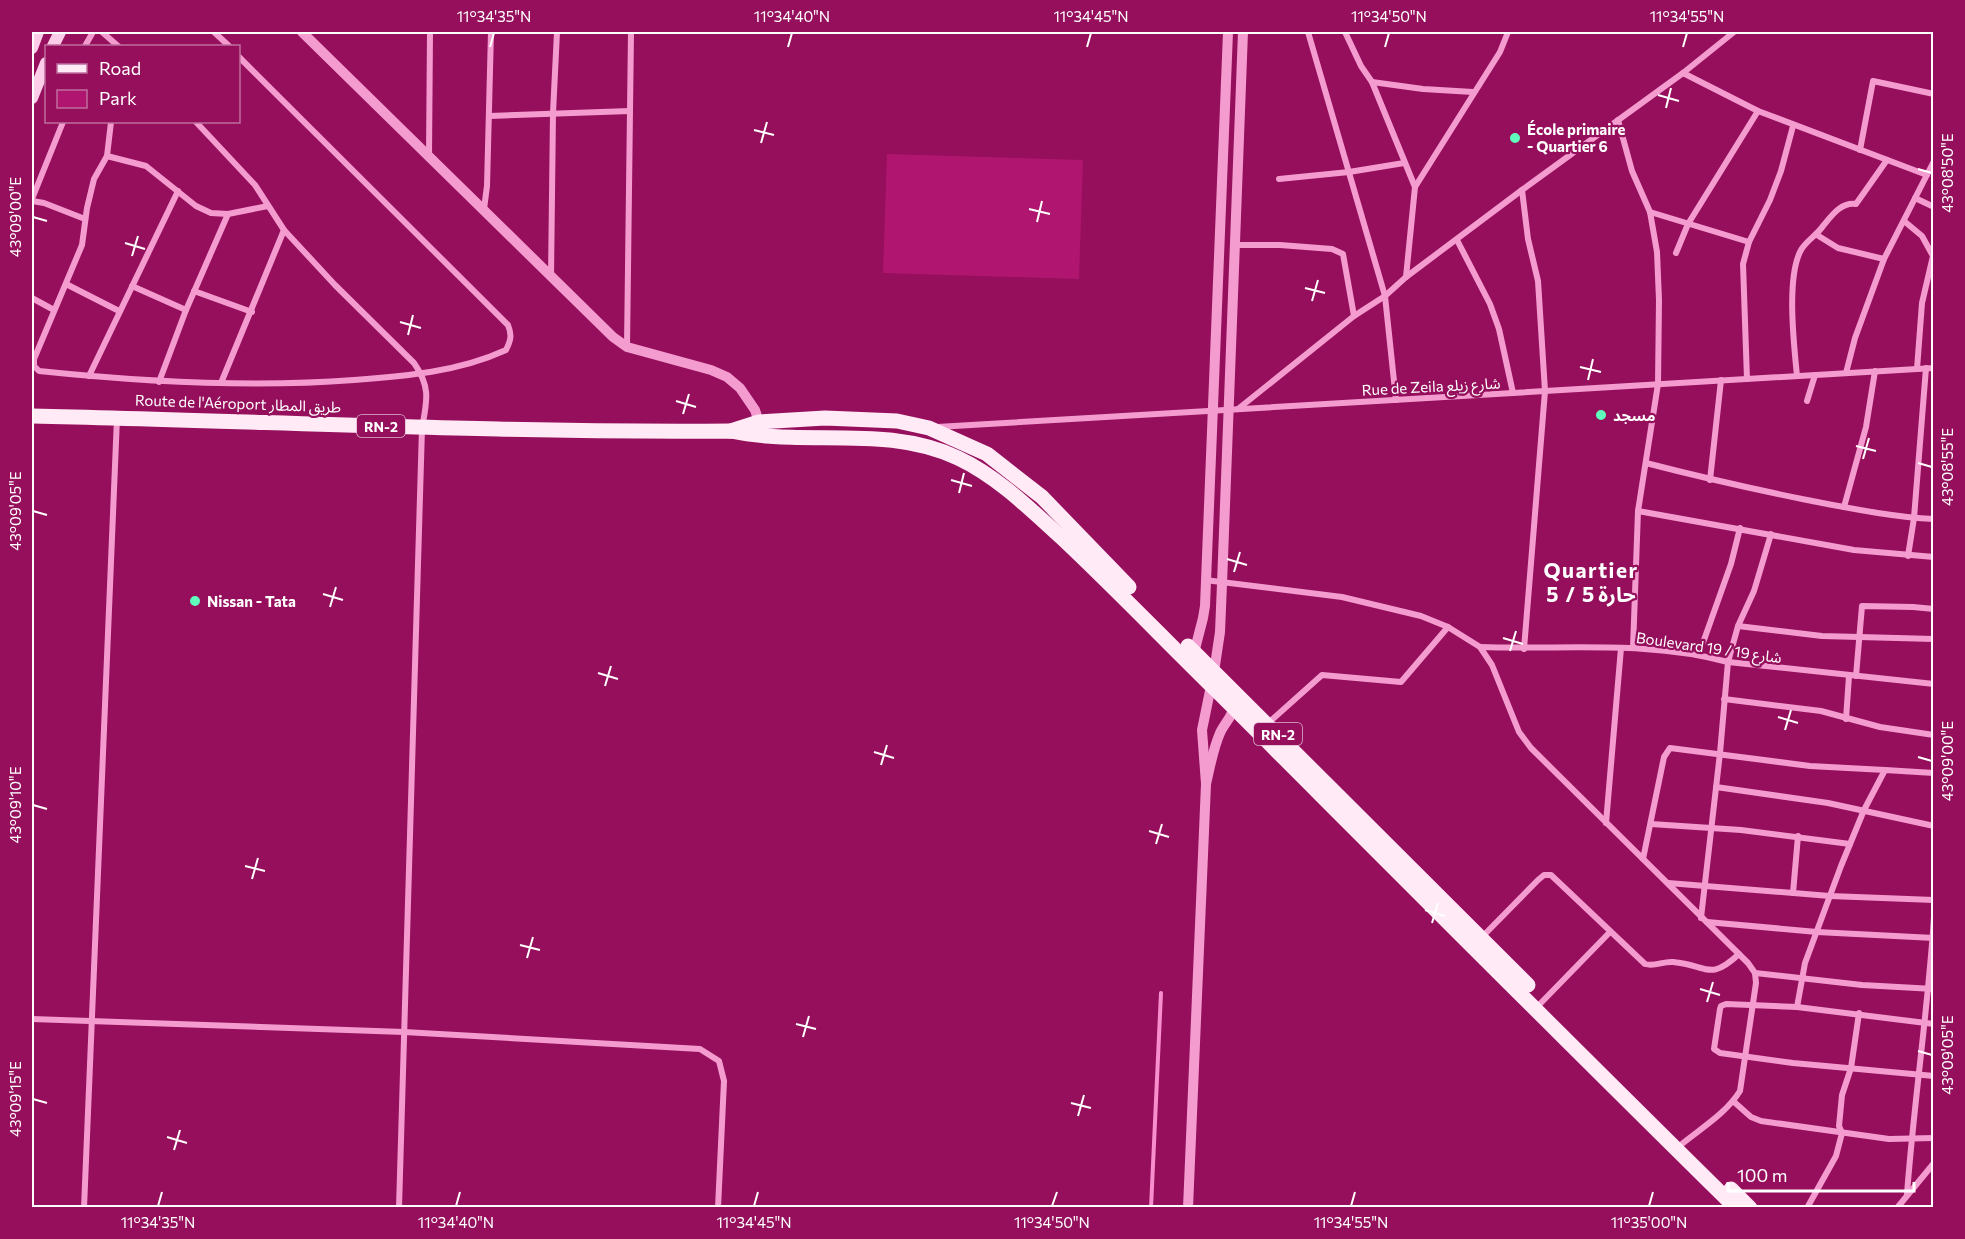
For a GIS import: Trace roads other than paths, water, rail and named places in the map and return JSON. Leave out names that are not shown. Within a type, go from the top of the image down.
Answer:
[{"type":"main road","points":[[32,48],[39,32]]},
{"type":"main road","points":[[32,98],[45,66]]},
{"type":"main road","name":"Route de l'Aéroport طريق المطار","points":[[32,416],[243,420],[422,428],[731,431],[758,429]]},
{"type":"main road","name":"RN-2","points":[[758,429],[849,418],[897,421],[929,428],[987,454],[1042,497],[1194,653],[1209,678],[1232,688],[1263,728],[1680,1145],[1750,1208]]},
{"type":"main road","name":"RN-2","points":[[758,429],[912,442],[957,458],[986,474],[1025,504],[1115,588],[1209,678],[1234,709],[1263,728]]},
{"type":"main road","name":"RN-2","points":[[1680,1145],[1736,1208]]},
{"type":"street","points":[[102,32],[117,45]]},
{"type":"street","points":[[214,32],[228,45]]},
{"type":"street","points":[[302,32],[613,337],[627,347],[711,370],[727,377],[740,388],[755,410],[758,429]]},
{"type":"street","points":[[429,156],[430,32]]},
{"type":"street","points":[[484,209],[490,116],[491,32]]},
{"type":"street","points":[[551,278],[553,113],[557,32]]},
{"type":"street","points":[[627,347],[631,32]]},
{"type":"street","points":[[1194,653],[1203,618],[1214,411],[1228,32]]},
{"type":"street","points":[[1188,1208],[1206,784],[1202,730],[1209,678],[1220,632],[1234,410],[1235,245],[1243,32]]},
{"type":"street","points":[[1308,32],[1385,296],[1396,400]]},
{"type":"street","points":[[1345,32],[1361,66],[1372,82],[1415,187]]},
{"type":"street","points":[[1406,277],[1415,187],[1500,52],[1508,32]]},
{"type":"street","points":[[1234,410],[1354,316],[1385,296],[1406,277],[1683,73],[1734,32]]},
{"type":"street","points":[[111,123],[107,156],[94,179],[85,219],[86,230],[82,246],[34,359],[34,366],[39,371],[159,382],[298,385],[422,375],[470,363],[506,350],[511,340],[508,325],[240,58]]},
{"type":"street","points":[[1683,73],[1793,126],[1927,175]]},
{"type":"street","points":[[1860,150],[1873,81],[1934,94]]},
{"type":"street","points":[[1372,82],[1473,92]]},
{"type":"street","points":[[490,116],[630,111]]},
{"type":"street","points":[[1676,253],[1688,224],[1758,111]]},
{"type":"street","points":[[1618,120],[1632,171],[1650,212],[1657,252],[1659,300],[1658,384],[1638,511],[1633,648]]},
{"type":"street","points":[[63,123],[32,200],[85,219]]},
{"type":"street","points":[[197,123],[255,185],[284,230],[335,285],[414,363],[422,375],[428,397],[422,428],[399,1208]]},
{"type":"street","points":[[1747,379],[1743,264],[1749,243],[1781,171],[1793,126]]},
{"type":"street","points":[[107,156],[146,166],[196,206],[211,213],[228,214],[268,206]]},
{"type":"street","points":[[1797,376],[1792,321],[1797,259],[1802,248],[1817,235],[1837,210],[1848,203],[1856,204],[1887,160]]},
{"type":"street","points":[[1846,373],[1855,338],[1884,259],[1934,161]]},
{"type":"street","points":[[1279,179],[1349,172],[1404,163]]},
{"type":"street","points":[[1522,190],[1528,239],[1538,281],[1545,391],[1524,648]]},
{"type":"street","points":[[89,376],[178,191]]},
{"type":"street","points":[[1915,198],[1934,207]]},
{"type":"street","points":[[1221,211],[1236,212]]},
{"type":"street","points":[[1650,212],[1749,243]]},
{"type":"street","points":[[159,382],[186,310],[228,214]]},
{"type":"street","points":[[1904,221],[1922,236],[1932,256],[1922,303],[1917,369]]},
{"type":"street","points":[[221,383],[284,230]]},
{"type":"street","points":[[1817,235],[1839,248],[1884,259]]},
{"type":"street","points":[[1457,240],[1490,304],[1499,329],[1513,393]]},
{"type":"street","points":[[1235,245],[1280,245],[1339,251],[1343,255],[1354,316]]},
{"type":"street","points":[[66,284],[119,311]]},
{"type":"street","points":[[132,286],[186,310]]},
{"type":"street","points":[[194,291],[252,312]]},
{"type":"street","points":[[32,298],[54,310]]},
{"type":"street","points":[[1908,556],[1930,368]]},
{"type":"street","name":"Rue de Zeila شارع زيلع","points":[[929,428],[1930,368]]},
{"type":"street","points":[[1844,507],[1866,427],[1875,371]]},
{"type":"street","points":[[1807,402],[1815,375]]},
{"type":"street","points":[[1710,480],[1721,380]]},
{"type":"street","points":[[84,1208],[117,418]]},
{"type":"street","points":[[912,442],[929,428]]},
{"type":"street","points":[[1646,463],[1710,480],[1844,507],[1934,519]]},
{"type":"street","points":[[1638,511],[1854,550],[1934,557]]},
{"type":"street","points":[[1699,654],[1731,564],[1740,528]]},
{"type":"street","points":[[1704,920],[1704,887],[1728,662],[1738,626],[1754,591],[1771,534]]},
{"type":"street","points":[[1205,580],[1222,584],[1342,597],[1421,616],[1448,627],[1480,647],[1495,673],[1519,732],[1531,748],[1748,963],[1755,973],[1756,982],[1747,1056],[1740,1091],[1733,1101],[1680,1145]]},
{"type":"street","points":[[1846,719],[1862,606],[1934,609]]},
{"type":"street","points":[[1738,626],[1858,638],[1934,639]]},
{"type":"street","points":[[1263,728],[1322,675],[1401,682],[1407,678],[1448,627]]},
{"type":"street","name":"Boulevard 19 / شارع 19","points":[[1480,647],[1633,648],[1699,654],[1728,662],[1934,684]]},
{"type":"street","points":[[1606,823],[1621,648]]},
{"type":"street","points":[[1206,784],[1214,748],[1221,730],[1234,709],[1232,688]]},
{"type":"street","points":[[1724,699],[1821,711],[1880,727],[1934,735]]},
{"type":"street","points":[[1642,859],[1666,751],[1670,748],[1810,766],[1934,773]]},
{"type":"street","points":[[1797,1007],[1802,977],[1830,896],[1864,810],[1886,770]]},
{"type":"street","points":[[1716,787],[1864,810],[1934,826]]},
{"type":"street","points":[[1651,824],[1798,836],[1850,844]]},
{"type":"street","points":[[1793,893],[1798,836]]},
{"type":"street","points":[[1478,943],[1544,875],[1551,875],[1610,933],[1641,961],[1651,966],[1672,962],[1718,970],[1739,954]]},
{"type":"street","points":[[1667,883],[1830,896],[1934,900]]},
{"type":"street","points":[[1906,1194],[1924,1022],[1931,989],[1934,917]]},
{"type":"street","points":[[1704,920],[1817,932],[1933,938]]},
{"type":"street","points":[[1539,1005],[1610,933]]},
{"type":"street","points":[[1755,973],[1862,986],[1931,989]]},
{"type":"street","points":[[1934,1024],[1797,1007],[1726,1004],[1721,1005],[1714,1049],[1720,1053],[1934,1076]]},
{"type":"street","points":[[1807,1208],[1836,1156],[1842,1133],[1839,1126],[1842,1095],[1851,1068],[1859,1013]]},
{"type":"street","points":[[32,1019],[404,1032],[700,1049],[719,1061],[724,1081],[718,1208]]},
{"type":"street","points":[[1733,1101],[1751,1117],[1761,1121],[1910,1140],[1934,1138]]},
{"type":"street","points":[[1897,1208],[1906,1194],[1934,1163]]},
{"type":"waterway","points":[[1151,1208],[1161,993]]},
{"type":"place","name":"École primaire - Quartier 6","points":[[1515,138]]},
{"type":"place","name":"مسجد","points":[[1601,415]]},
{"type":"place","name":"Nissan - Tata","points":[[195,601]]},
{"type":"district","name":"Quartier 5 / حارة 5","points":[[1591,581]]}]
